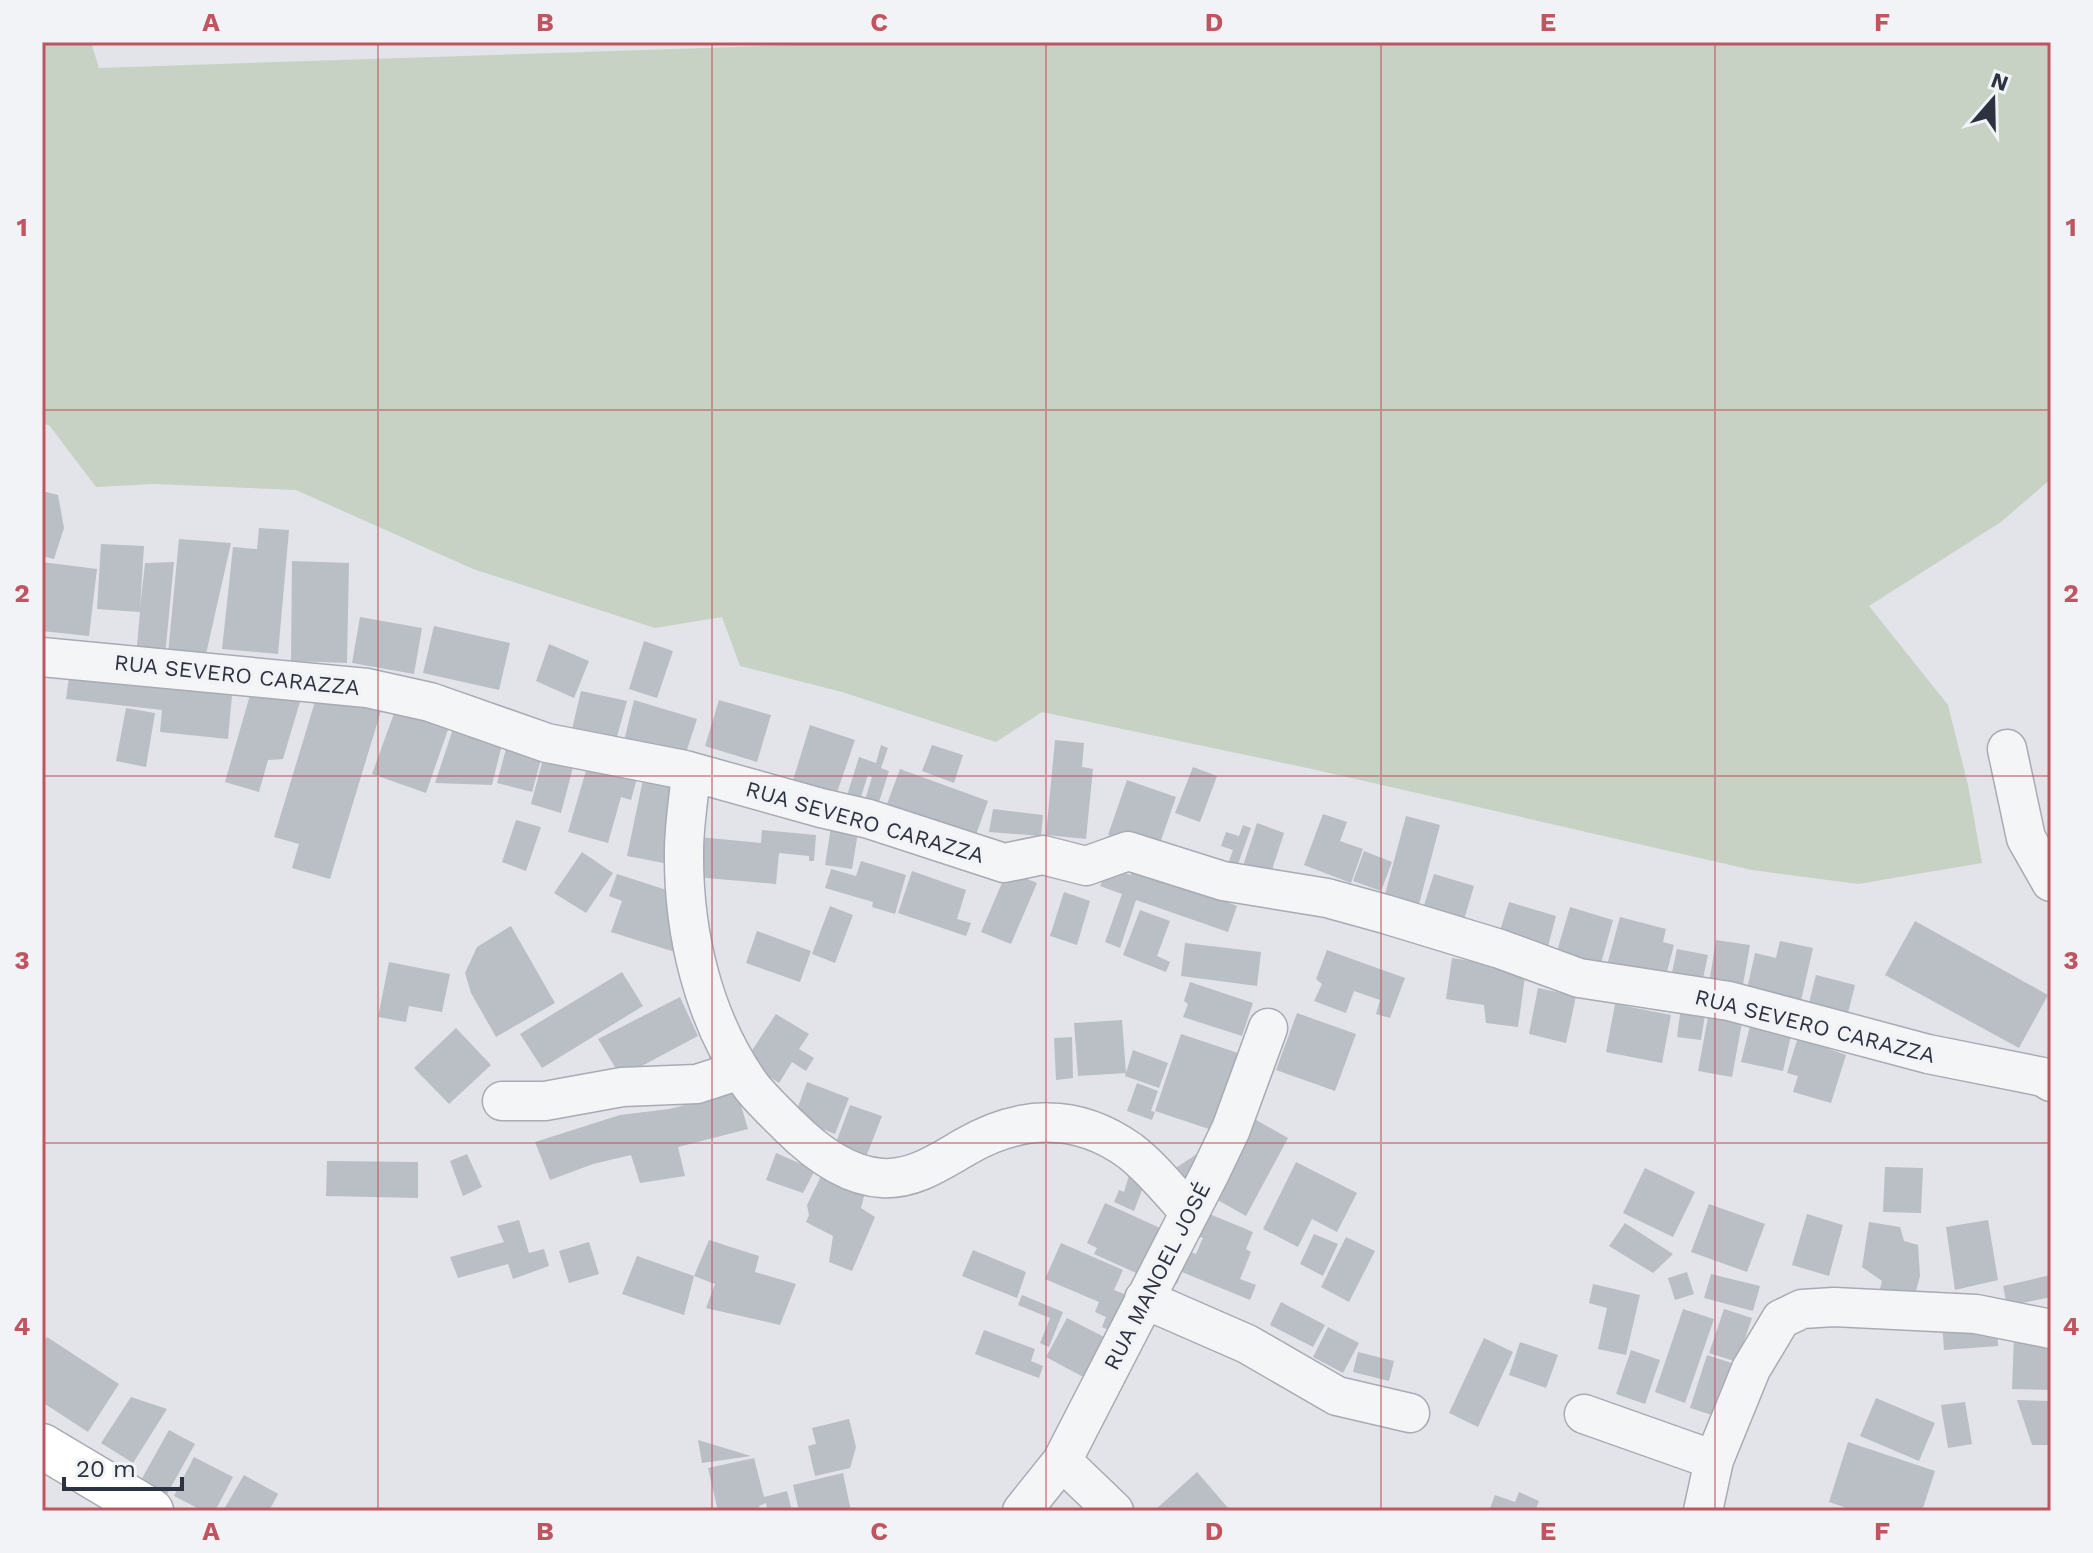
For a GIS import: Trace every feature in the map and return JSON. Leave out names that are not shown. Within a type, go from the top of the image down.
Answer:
[{"type":"street","name":"RUA SEVERO CARAZZA","points":[[42,657],[367,688],[430,702],[547,743],[691,772],[869,819],[1004,863],[1043,855],[1086,866],[1128,851],[1223,881],[1342,902],[1500,949],[1579,978],[1729,1001],[1928,1054],[2043,1077],[2051,1082]]},
{"type":"street","points":[[2007,749],[2026,838],[2051,882]]},
{"type":"street","points":[[691,772],[684,847],[687,919],[692,947],[712,1012],[740,1070],[753,1089],[816,1150],[844,1167],[867,1176],[904,1177],[925,1170],[1002,1128],[1046,1121],[1092,1131],[1129,1151],[1189,1212]]},
{"type":"street","name":"RUA MANOEL JOSÉ","points":[[1022,1511],[1062,1461],[1189,1212],[1231,1129],[1268,1028]]},
{"type":"street","points":[[502,1101],[545,1101],[622,1087],[697,1084],[740,1070]]},
{"type":"street","points":[[1144,1299],[1247,1344],[1337,1396],[1410,1413]]},
{"type":"street","points":[[1703,1511],[1714,1460],[1751,1369],[1781,1319],[1802,1309],[1834,1307],[1976,1314],[2051,1329]]},
{"type":"street","points":[[1584,1414],[1714,1460]]},
{"type":"street","points":[[42,1446],[151,1511]]},
{"type":"street","points":[[1062,1461],[1114,1511]]},
{"type":"green space","points":[[42,42],[91,42],[99,68],[825,42],[2051,42],[2051,479],[2001,522],[1869,606],[1948,705],[1968,785],[1982,863],[1858,884],[1752,870],[1312,769],[1042,712],[996,742],[842,692],[740,666],[722,617],[655,628],[473,569],[296,490],[154,484],[96,487],[49,425],[42,424]]},
{"type":"building","points":[[42,491],[58,495],[64,528],[54,559],[42,556]]},
{"type":"building","points":[[259,528],[289,530],[278,654],[222,649],[233,547],[257,549]]},
{"type":"building","points":[[179,539],[231,543],[206,654],[168,654]]},
{"type":"building","points":[[101,544],[144,546],[140,608],[145,563],[174,562],[165,656],[136,656],[140,612],[97,609]]},
{"type":"building","points":[[292,561],[349,563],[347,663],[291,661]]},
{"type":"building","points":[[42,562],[97,569],[89,636],[42,631]]},
{"type":"building","points":[[360,617],[422,628],[414,674],[352,663]]},
{"type":"building","points":[[434,626],[510,643],[499,690],[423,673]]},
{"type":"building","points":[[644,641],[673,651],[657,698],[629,689]]},
{"type":"building","points":[[549,644],[589,661],[574,698],[536,681]]},
{"type":"building","points":[[69,677],[232,695],[228,739],[160,732],[162,710],[66,699]]},
{"type":"building","points":[[254,681],[302,695],[283,759],[268,760],[259,792],[225,782]]},
{"type":"building","points":[[320,685],[383,704],[330,879],[292,868],[299,844],[274,837]]},
{"type":"building","points":[[581,691],[627,701],[616,740],[572,729]]},
{"type":"building","points":[[634,700],[697,719],[683,762],[623,745]]},
{"type":"building","points":[[719,700],[771,715],[757,762],[705,746]]},
{"type":"building","points":[[126,708],[155,713],[146,767],[116,761]]},
{"type":"building","points":[[396,708],[450,724],[426,793],[372,774]]},
{"type":"building","points":[[455,723],[503,740],[492,785],[435,783]]},
{"type":"building","points":[[810,725],[855,740],[833,804],[790,790]]},
{"type":"building","points":[[1055,740],[1084,743],[1082,767],[1093,769],[1086,839],[1046,835]]},
{"type":"building","points":[[508,741],[543,752],[532,792],[497,783]]},
{"type":"building","points":[[881,745],[888,748],[881,768],[889,771],[878,805],[865,800],[872,777],[868,775],[858,806],[845,802],[859,757],[876,763]]},
{"type":"building","points":[[932,745],[963,755],[954,783],[922,771]]},
{"type":"building","points":[[546,748],[576,756],[561,813],[531,804]]},
{"type":"building","points":[[590,757],[639,771],[631,800],[621,797],[608,843],[568,832]]},
{"type":"building","points":[[1193,767],[1217,776],[1200,822],[1175,813]]},
{"type":"building","points":[[900,769],[988,801],[973,843],[884,812]]},
{"type":"building","points":[[645,770],[687,778],[669,864],[627,856]]},
{"type":"building","points":[[1127,780],[1176,797],[1157,852],[1108,835]]},
{"type":"building","points":[[993,809],[1043,815],[1041,836],[989,832]]},
{"type":"building","points":[[1323,814],[1347,822],[1340,841],[1363,849],[1351,883],[1304,865]]},
{"type":"building","points":[[1406,816],[1440,825],[1418,908],[1384,898]]},
{"type":"building","points":[[516,820],[541,827],[526,871],[502,862]]},
{"type":"building","points":[[832,821],[859,826],[852,869],[825,865]]},
{"type":"building","points":[[1257,823],[1284,833],[1268,882],[1241,872]]},
{"type":"building","points":[[1243,825],[1251,828],[1233,878],[1224,875],[1233,850],[1221,846],[1226,832],[1239,836]]},
{"type":"building","points":[[762,830],[816,835],[814,861],[809,861],[809,856],[779,853],[776,884],[695,877],[699,837],[761,843]]},
{"type":"building","points":[[1364,851],[1392,862],[1381,891],[1353,881]]},
{"type":"building","points":[[582,852],[613,873],[586,913],[554,893]]},
{"type":"building","points":[[861,861],[906,875],[895,914],[872,907],[873,902],[825,888],[831,869],[856,876]]},
{"type":"building","points":[[1134,864],[1237,906],[1228,932],[1136,900],[1120,948],[1105,942],[1122,894],[1100,886],[1108,867],[1131,875]]},
{"type":"building","points":[[912,871],[966,890],[957,919],[971,923],[966,936],[898,913]]},
{"type":"building","points":[[1007,871],[1037,883],[1011,944],[981,932]]},
{"type":"building","points":[[617,874],[679,894],[675,952],[611,932],[622,901],[609,896]]},
{"type":"building","points":[[1434,874],[1474,886],[1461,930],[1420,918]]},
{"type":"building","points":[[1064,892],[1090,901],[1077,945],[1050,936]]},
{"type":"building","points":[[1509,902],[1556,916],[1546,954],[1497,940]]},
{"type":"building","points":[[830,906],[853,915],[835,963],[812,954]]},
{"type":"building","points":[[1570,907],[1613,920],[1599,971],[1555,958]]},
{"type":"building","points":[[1140,910],[1170,921],[1157,956],[1170,962],[1166,972],[1123,955]]},
{"type":"building","points":[[1620,917],[1666,929],[1663,942],[1674,945],[1664,983],[1606,969]]},
{"type":"building","points":[[1915,921],[2048,995],[2019,1048],[1885,975]]},
{"type":"building","points":[[511,926],[555,1003],[496,1037],[471,993],[465,973],[477,947]]},
{"type":"building","points":[[757,931],[811,951],[800,982],[746,963]]},
{"type":"building","points":[[1716,940],[1750,945],[1741,996],[1708,990]]},
{"type":"building","points":[[1780,941],[1813,948],[1801,1001],[1747,989],[1755,953],[1776,958]]},
{"type":"building","points":[[1185,943],[1261,952],[1257,986],[1181,976]]},
{"type":"building","points":[[1677,949],[1708,955],[1701,988],[1670,982]]},
{"type":"building","points":[[1327,950],[1405,978],[1390,1018],[1376,1014],[1380,1000],[1354,991],[1346,1013],[1314,1001],[1322,984],[1316,979]]},
{"type":"building","points":[[1452,958],[1526,969],[1518,1027],[1486,1023],[1484,1005],[1446,999]]},
{"type":"building","points":[[389,962],[450,974],[442,1012],[409,1006],[406,1022],[378,1017]]},
{"type":"building","points":[[622,972],[643,1006],[542,1068],[520,1034]]},
{"type":"building","points":[[1816,975],[1855,985],[1846,1021],[1807,1011]]},
{"type":"building","points":[[1190,982],[1253,1003],[1242,1036],[1183,1017]]},
{"type":"building","points":[[1538,988],[1576,996],[1566,1043],[1529,1034]]},
{"type":"building","points":[[680,997],[698,1036],[621,1077],[598,1039]]},
{"type":"building","points":[[1682,999],[1707,1003],[1701,1040],[1677,1037]]},
{"type":"building","points":[[1615,1004],[1671,1015],[1662,1063],[1606,1052]]},
{"type":"building","points":[[1710,1006],[1744,1012],[1732,1077],[1698,1071]]},
{"type":"building","points":[[1297,1013],[1356,1034],[1335,1091],[1276,1070]]},
{"type":"building","points":[[776,1014],[809,1034],[799,1049],[814,1058],[806,1071],[792,1062],[779,1083],[745,1061]]},
{"type":"building","points":[[1122,1020],[1126,1073],[1078,1076],[1074,1023]]},
{"type":"building","points":[[1751,1022],[1792,1031],[1783,1071],[1741,1062]]},
{"type":"building","points":[[1802,1024],[1833,1033],[1829,1049],[1846,1055],[1831,1103],[1793,1092],[1798,1076],[1787,1073]]},
{"type":"building","points":[[456,1028],[491,1065],[449,1104],[414,1068]]},
{"type":"building","points":[[1181,1034],[1238,1053],[1212,1130],[1155,1111]]},
{"type":"building","points":[[1072,1037],[1073,1078],[1056,1080],[1054,1038]]},
{"type":"building","points":[[1133,1050],[1168,1063],[1159,1088],[1125,1076]]},
{"type":"building","points":[[807,1082],[849,1098],[835,1134],[794,1118]]},
{"type":"building","points":[[1137,1083],[1158,1091],[1151,1111],[1155,1112],[1152,1120],[1127,1111]]},
{"type":"building","points":[[737,1092],[748,1129],[678,1147],[685,1176],[640,1183],[631,1155],[593,1164],[550,1180],[535,1142],[620,1115],[669,1109]]},
{"type":"building","points":[[850,1105],[882,1116],[866,1157],[834,1148]]},
{"type":"building","points":[[1249,1116],[1288,1138],[1246,1216],[1207,1194]]},
{"type":"building","points":[[1203,1150],[1193,1200],[1168,1173]]},
{"type":"building","points":[[776,1153],[815,1170],[803,1193],[766,1180]]},
{"type":"building","points":[[467,1154],[482,1187],[463,1196],[450,1161]]},
{"type":"building","points":[[327,1161],[418,1162],[418,1198],[326,1196]]},
{"type":"building","points":[[1296,1162],[1357,1193],[1337,1232],[1312,1219],[1298,1247],[1263,1229]]},
{"type":"building","points":[[1885,1167],[1923,1168],[1921,1213],[1883,1212]]},
{"type":"building","points":[[825,1168],[867,1185],[861,1208],[875,1217],[852,1271],[829,1262],[833,1236],[806,1222],[809,1215],[807,1205]]},
{"type":"building","points":[[1645,1168],[1695,1192],[1673,1237],[1623,1213]]},
{"type":"building","points":[[1130,1172],[1147,1177],[1134,1211],[1114,1202],[1119,1190],[1124,1192]]},
{"type":"building","points":[[1105,1203],[1169,1232],[1140,1283],[1133,1280],[1136,1273],[1094,1254],[1097,1248],[1087,1243]]},
{"type":"building","points":[[1709,1204],[1765,1224],[1747,1272],[1691,1252]]},
{"type":"building","points":[[1200,1210],[1253,1232],[1246,1249],[1251,1252],[1240,1279],[1256,1285],[1250,1300],[1182,1272],[1177,1284],[1168,1281],[1182,1249],[1196,1254],[1203,1238],[1190,1233]]},
{"type":"building","points":[[1807,1214],[1843,1225],[1829,1276],[1792,1265]]},
{"type":"building","points":[[519,1220],[529,1253],[544,1249],[549,1266],[513,1279],[508,1264],[458,1278],[450,1257],[504,1242],[497,1226]]},
{"type":"building","points":[[1988,1220],[1998,1280],[1955,1290],[1946,1227]]},
{"type":"building","points":[[1869,1222],[1900,1227],[1904,1241],[1918,1245],[1920,1276],[1913,1302],[1879,1293],[1882,1281],[1862,1267]]},
{"type":"building","points":[[1625,1223],[1673,1254],[1653,1273],[1609,1246]]},
{"type":"building","points":[[1314,1234],[1338,1244],[1323,1276],[1300,1264]]},
{"type":"building","points":[[1346,1237],[1375,1251],[1349,1302],[1321,1287]]},
{"type":"building","points":[[709,1240],[759,1256],[755,1272],[796,1284],[780,1325],[706,1308],[715,1284],[694,1276]]},
{"type":"building","points":[[589,1242],[599,1274],[569,1283],[559,1251]]},
{"type":"building","points":[[1061,1243],[1123,1270],[1114,1290],[1127,1295],[1117,1334],[1102,1327],[1106,1317],[1095,1312],[1099,1302],[1045,1279]]},
{"type":"building","points":[[973,1250],[1026,1272],[1017,1298],[962,1276]]},
{"type":"building","points":[[637,1256],[694,1276],[684,1315],[622,1294]]},
{"type":"building","points":[[1687,1272],[1694,1294],[1675,1300],[1668,1278]]},
{"type":"building","points":[[1711,1274],[1760,1286],[1753,1311],[1704,1298]]},
{"type":"building","points":[[2051,1275],[2051,1297],[2007,1306],[2003,1286]]},
{"type":"building","points":[[1593,1284],[1640,1295],[1626,1355],[1598,1349],[1607,1308],[1589,1303]]},
{"type":"building","points":[[1022,1295],[1063,1312],[1049,1347],[1040,1343],[1050,1318],[1018,1305]]},
{"type":"building","points":[[1281,1302],[1325,1325],[1313,1347],[1270,1325]]},
{"type":"building","points":[[1683,1309],[1714,1319],[1685,1403],[1655,1392]]},
{"type":"building","points":[[1724,1309],[1752,1318],[1737,1362],[1709,1353]]},
{"type":"building","points":[[1067,1318],[1110,1340],[1089,1380],[1046,1357]]},
{"type":"building","points":[[1997,1318],[1998,1346],[1944,1350],[1942,1322]]},
{"type":"building","points":[[1328,1327],[1359,1343],[1343,1373],[1313,1357]]},
{"type":"building","points":[[984,1330],[1035,1349],[1031,1361],[1043,1366],[1039,1378],[975,1354]]},
{"type":"building","points":[[47,1337],[119,1384],[88,1432],[42,1402],[42,1344]]},
{"type":"building","points":[[2014,1337],[2051,1341],[2051,1390],[2012,1389]]},
{"type":"building","points":[[1484,1338],[1513,1352],[1478,1427],[1449,1413]]},
{"type":"building","points":[[1520,1342],[1558,1355],[1546,1388],[1509,1375]]},
{"type":"building","points":[[1631,1350],[1660,1360],[1645,1404],[1616,1394]]},
{"type":"building","points":[[1358,1352],[1394,1361],[1389,1381],[1353,1372]]},
{"type":"building","points":[[1707,1355],[1741,1366],[1724,1419],[1690,1408]]},
{"type":"building","points":[[131,1397],[167,1409],[133,1463],[101,1443]]},
{"type":"building","points":[[1876,1398],[1935,1423],[1919,1461],[1860,1436]]},
{"type":"building","points":[[2017,1400],[2051,1401],[2051,1445],[2032,1445]]},
{"type":"building","points":[[1965,1402],[1972,1444],[1948,1448],[1941,1405]]},
{"type":"building","points":[[849,1419],[856,1447],[850,1468],[815,1476],[808,1446],[816,1444],[812,1428]]},
{"type":"building","points":[[169,1430],[195,1444],[166,1496],[140,1482]]},
{"type":"building","points":[[698,1440],[751,1456],[702,1463]]},
{"type":"building","points":[[1848,1442],[1935,1471],[1922,1511],[1856,1511],[1829,1502]]},
{"type":"building","points":[[194,1457],[233,1477],[215,1511],[203,1511],[174,1496]]},
{"type":"building","points":[[754,1458],[764,1497],[787,1491],[792,1511],[768,1511],[766,1503],[759,1506],[761,1511],[718,1511],[708,1468]]},
{"type":"building","points":[[1197,1472],[1229,1509],[1227,1511],[1154,1511]]},
{"type":"building","points":[[843,1473],[851,1511],[799,1511],[793,1485]]},
{"type":"building","points":[[244,1475],[278,1494],[269,1511],[223,1511]]},
{"type":"building","points":[[1519,1492],[1539,1501],[1535,1511],[1489,1511],[1495,1495],[1515,1502]]}]
